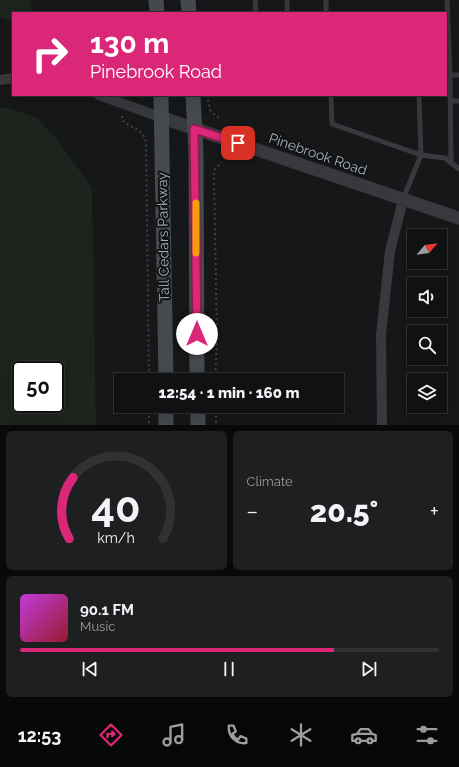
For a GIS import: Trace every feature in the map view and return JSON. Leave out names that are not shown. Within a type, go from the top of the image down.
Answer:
[{"type":"main road","points":[[156,0],[157,12]]},
{"type":"main road","points":[[188,0],[189,12]]},
{"type":"main road","name":"Tall Cedars Parkway","points":[[161,96],[160,117],[166,373]]},
{"type":"main road","points":[[193,96],[197,373]]},
{"type":"main road","points":[[166,413],[166,425]]},
{"type":"main road","points":[[198,413],[198,425]]},
{"type":"street","points":[[0,80],[12,78]]},
{"type":"street","name":"Pinebrook Road","points":[[102,96],[194,129],[459,218]]},
{"type":"street","points":[[382,425],[381,335],[390,251],[403,200]]},
{"type":"lane","points":[[255,0],[256,12]]},
{"type":"lane","points":[[287,0],[287,12]]},
{"type":"lane","points":[[326,0],[326,12]]},
{"type":"lane","points":[[446,0],[446,12]]},
{"type":"lane","points":[[447,38],[448,75],[451,101],[451,163]]},
{"type":"lane","points":[[448,75],[459,75]]},
{"type":"lane","points":[[331,96],[332,124],[421,155],[445,158],[459,169]]},
{"type":"lane","points":[[403,200],[421,155],[419,96]]},
{"type":"lane","points":[[451,101],[459,101]]},
{"type":"path","points":[[207,96],[210,110],[221,120]]},
{"type":"path","points":[[122,116],[122,120],[124,122],[143,134],[146,142],[149,373]]},
{"type":"path","points":[[215,373],[217,341],[214,175],[215,169],[219,165],[218,163]]},
{"type":"path","points":[[149,413],[149,425]]},
{"type":"path","points":[[216,413],[216,425]]},
{"type":"shaded area","points":[[0,0],[30,0],[33,12],[12,12],[12,22],[0,17]]},
{"type":"shaded area","points":[[0,108],[10,108],[37,118],[57,139],[92,188],[96,425],[0,425]]},
{"type":"slow traffic","points":[[196,203],[196,253]]},
{"type":"route","points":[[197,334],[196,152],[194,129],[238,143]]}]
